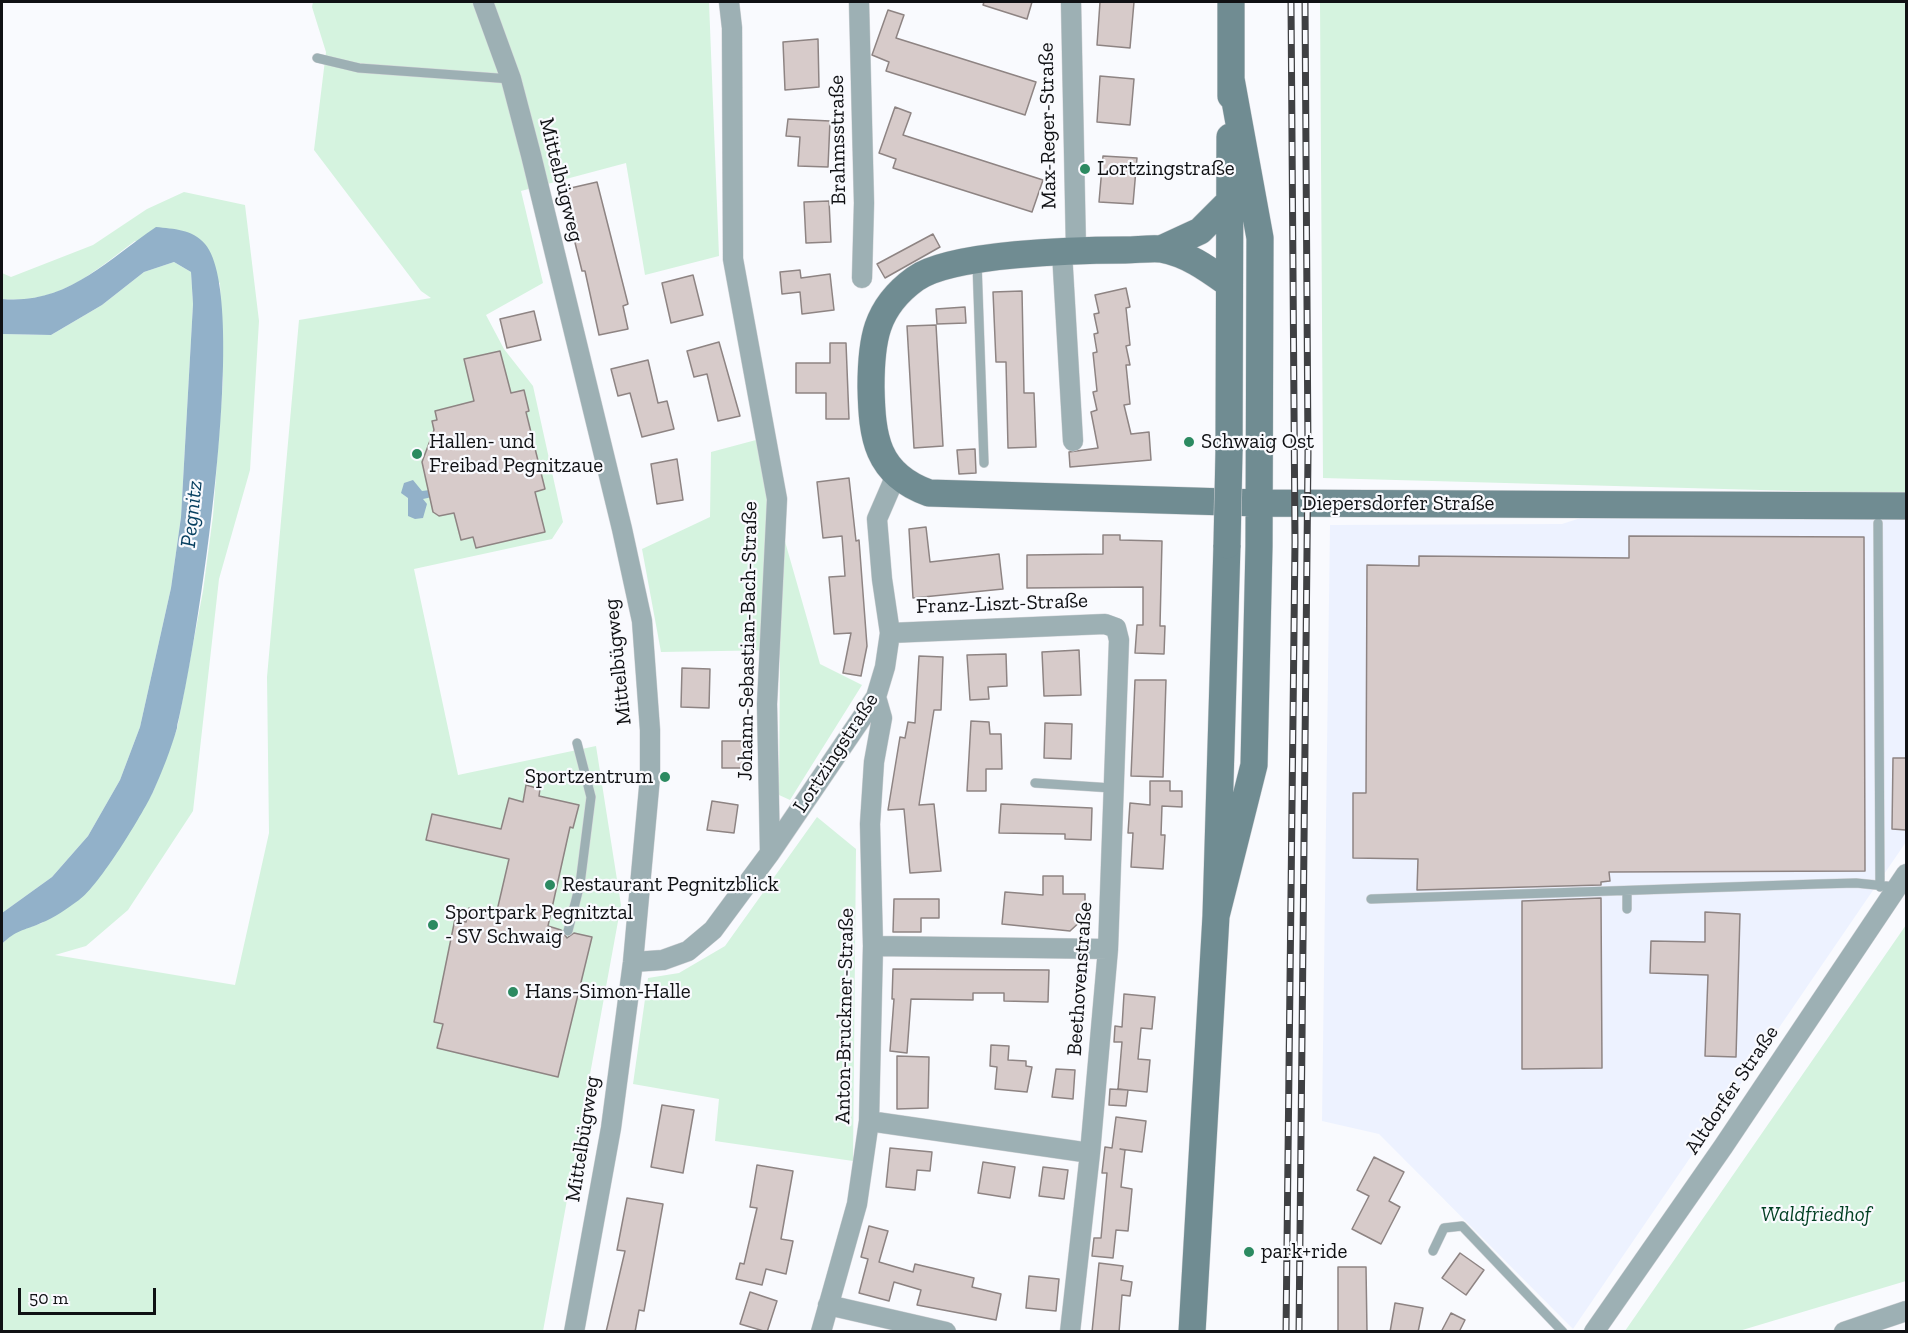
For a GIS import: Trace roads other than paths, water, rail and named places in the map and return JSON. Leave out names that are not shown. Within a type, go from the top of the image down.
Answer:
[{"type":"main road","points":[[1192,1332],[1216,916],[1227,545],[1231,2]]},
{"type":"main road","points":[[1216,916],[1254,765],[1259,503],[1260,238],[1231,79]]},
{"type":"main road","points":[[1161,249],[1200,231],[1229,202]]},
{"type":"main road","points":[[896,475],[885,459],[872,426],[871,352],[877,325],[896,296],[917,277],[941,267],[977,261],[1069,251],[1161,249],[1199,262],[1229,284]]},
{"type":"main road","name":"Diepersdorfer Straße","points":[[896,475],[928,493],[1259,503],[1906,506]]},
{"type":"street","name":"Mittelbügweg","points":[[483,2],[511,79],[622,529],[642,621],[650,777],[633,962],[611,1128],[574,1332]]},
{"type":"street","name":"Johann-Sebastian-Bach-Straße","points":[[729,2],[732,28],[734,259],[777,499],[767,704],[770,853]]},
{"type":"street","name":"Brahmsstraße","points":[[859,2],[864,203],[862,278]]},
{"type":"street","name":"Max-Reger-Straße","points":[[1069,251],[1071,2]]},
{"type":"street","points":[[1069,251],[1073,441]]},
{"type":"street","name":"Lortzingstraße","points":[[633,962],[663,960],[688,951],[713,930],[770,853],[876,697],[885,667],[890,633],[882,579],[877,519],[896,475]]},
{"type":"street","name":"Franz-Liszt-Straße","points":[[890,633],[1101,624],[1116,628]]},
{"type":"street","name":"Beethovenstraße","points":[[1070,1332],[1090,1153],[1108,949],[1119,640],[1116,628]]},
{"type":"street","name":"Anton-Bruckner-Straße","points":[[821,1332],[857,1204],[869,1120],[873,946],[870,824],[874,762],[882,718],[876,697]]},
{"type":"street","name":"Altdorfer Straße","points":[[1594,1332],[1723,1147],[1894,883]]},
{"type":"street","points":[[873,946],[1108,949]]},
{"type":"street","points":[[869,1120],[1090,1153]]},
{"type":"street","points":[[828,1305],[946,1332]]},
{"type":"street","points":[[1844,1332],[1906,1311]]},
{"type":"lane","points":[[317,58],[359,68],[511,79]]},
{"type":"lane","points":[[977,261],[984,463]]},
{"type":"lane","points":[[1371,899],[1894,883],[1878,523]]},
{"type":"lane","points":[[568,931],[579,884],[591,797],[577,743]]},
{"type":"lane","points":[[1035,783],[1112,788]]},
{"type":"lane","points":[[1627,891],[1627,909]]},
{"type":"lane","points":[[1433,1251],[1444,1228],[1462,1226],[1563,1332]]},
{"type":"water","name":"Pegnitz","points":[[156,227],[189,233],[205,244],[218,277],[223,332],[222,401],[216,478],[207,556],[186,688],[172,744],[153,792],[130,833],[97,880],[79,900],[66,909],[46,921],[16,933],[2,944],[2,913],[52,877],[88,836],[120,780],[140,727],[171,588],[181,517],[193,304],[191,272],[174,262],[144,272],[102,305],[51,335],[2,334],[2,299],[25,299],[66,288],[102,266]]},
{"type":"water","points":[[413,480],[422,491],[430,490],[432,497],[423,499],[427,504],[423,518],[415,519],[408,516],[408,498],[401,493],[404,483]]},
{"type":"railway","points":[[1286,1332],[1295,542],[1291,2]]},
{"type":"railway","points":[[1299,1332],[1308,453],[1305,2]]},
{"type":"place","name":"Lortzingstraße","points":[[1085,169]]},
{"type":"place","name":"Schwaig Ost","points":[[1189,442]]},
{"type":"place","name":"Hallen- und Freibad Pegnitzaue","points":[[417,454]]},
{"type":"place","name":"Sportzentrum","points":[[665,777]]},
{"type":"place","name":"Restaurant Pegnitzblick","points":[[550,885]]},
{"type":"place","name":"Sportpark Pegnitztal - SV Schwaig","points":[[433,925]]},
{"type":"place","name":"Hans-Simon-Halle","points":[[513,992]]},
{"type":"place","name":"park+ride","points":[[1249,1252]]},
{"type":"park label","name":"Waldfriedhof","points":[[1816,1215]]}]
